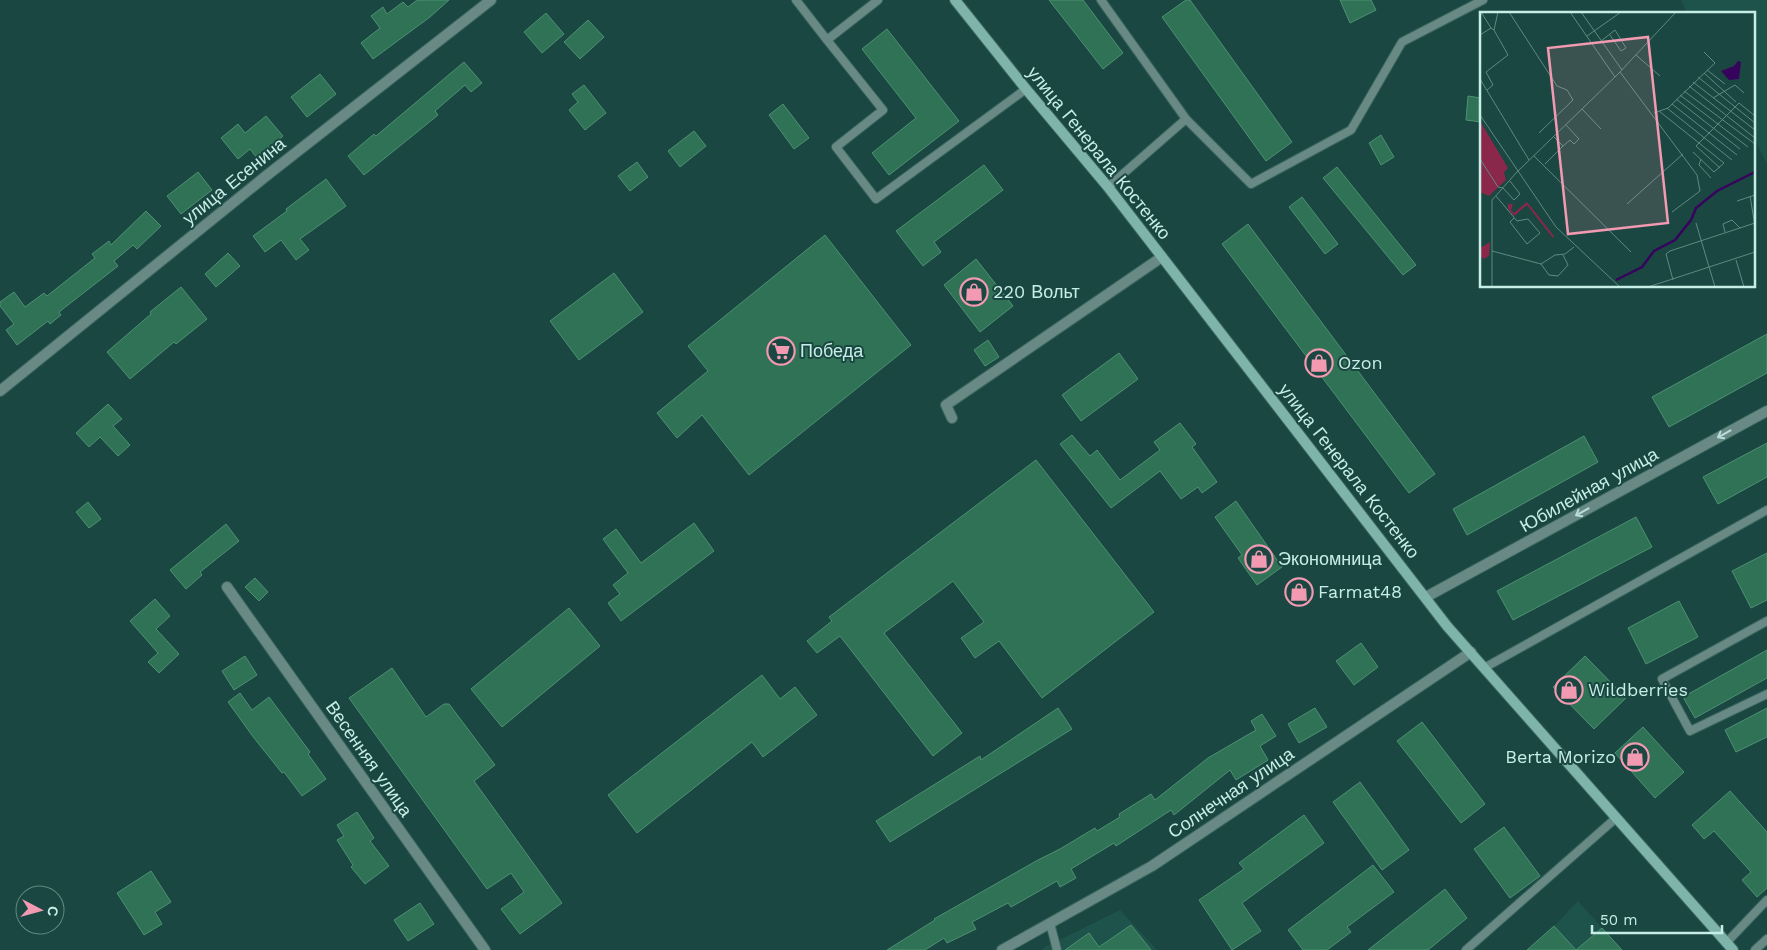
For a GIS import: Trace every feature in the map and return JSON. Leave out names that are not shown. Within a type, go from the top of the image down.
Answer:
[{"type":"main road","name":"улица Генерала Костенко","points":[[955,0],[1026,89],[1108,186],[1447,626],[1730,946]]},
{"type":"street","name":"улица Есенина","points":[[0,391],[266,176],[491,0]]},
{"type":"street","points":[[952,418],[946,405],[1162,256]]},
{"type":"street","name":"Юбилейная улица","points":[[1426,597],[1767,411]]},
{"type":"street","name":"Весенняя улица","points":[[227,587],[485,950]]},
{"type":"street","name":"Солнечная улица","points":[[1002,950],[1152,866],[1471,652]]},
{"type":"lane","points":[[796,0],[883,110],[836,147],[876,199],[1026,89]]},
{"type":"lane","points":[[827,40],[878,0]]},
{"type":"lane","points":[[1101,0],[1186,119],[1250,184],[1351,130],[1402,42],[1483,0]]},
{"type":"lane","points":[[1108,186],[1186,119]]},
{"type":"lane","points":[[1484,668],[1767,510]]},
{"type":"lane","points":[[1767,621],[1662,679],[1690,731],[1767,694]]},
{"type":"lane","points":[[1466,950],[1616,818]]},
{"type":"lane","points":[[1730,946],[1767,900]]},
{"type":"lane","points":[[1050,923],[1057,950]]},
{"type":"lane","points":[[1755,950],[1767,939]]},
{"type":"shaded area","points":[[1681,0],[1767,0],[1767,164],[1754,139],[1754,12],[1687,12]]},
{"type":"shaded area","points":[[1578,901],[1622,950],[1527,950],[1554,926]]},
{"type":"shaded area","points":[[1120,910],[1157,950],[1042,950],[1045,947]]},
{"type":"building","points":[[417,0],[449,0],[430,17],[373,59],[361,43],[380,28],[371,16],[383,7],[387,14],[403,2],[408,7]]},
{"type":"building","points":[[1049,0],[1083,0],[1123,53],[1103,69]]},
{"type":"building","points":[[1186,0],[1190,0],[1292,142],[1266,161],[1162,17]]},
{"type":"building","points":[[1340,0],[1371,0],[1376,10],[1350,23]]},
{"type":"building","points":[[546,13],[564,34],[542,53],[524,32]]},
{"type":"building","points":[[588,20],[604,37],[580,59],[564,42]]},
{"type":"building","points":[[887,29],[959,121],[889,175],[872,153],[916,118],[862,49]]},
{"type":"building","points":[[464,62],[482,83],[471,92],[465,85],[435,111],[438,115],[364,175],[348,156],[374,134],[376,136]]},
{"type":"building","points":[[320,74],[336,94],[307,117],[291,97]]},
{"type":"building","points":[[584,85],[606,113],[585,130],[569,110],[578,102],[572,94]]},
{"type":"building","points":[[1468,96],[1480,98],[1480,122],[1466,120]]},
{"type":"building","points":[[783,104],[809,138],[794,149],[769,115]]},
{"type":"building","points":[[266,116],[283,136],[257,158],[250,149],[238,159],[221,138],[238,124],[245,133]]},
{"type":"building","points":[[694,131],[706,146],[680,167],[668,151]]},
{"type":"building","points":[[1381,135],[1394,157],[1381,165],[1369,143]]},
{"type":"building","points":[[637,162],[648,177],[630,191],[618,176]]},
{"type":"building","points":[[984,165],[1003,190],[934,242],[941,252],[923,266],[896,231]]},
{"type":"building","points":[[1337,167],[1416,265],[1403,275],[1323,178]]},
{"type":"building","points":[[198,172],[212,190],[181,214],[167,196]]},
{"type":"building","points":[[326,179],[346,206],[300,239],[309,250],[296,260],[281,240],[265,252],[253,236]]},
{"type":"building","points":[[1302,197],[1338,244],[1325,254],[1289,207]]},
{"type":"building","points":[[146,211],[161,226],[137,249],[133,245],[114,261],[118,266],[59,312],[61,315],[50,324],[48,321],[17,345],[6,330],[14,324],[0,306],[0,302],[14,292],[25,307],[44,293],[47,296],[95,258],[92,254],[109,241],[111,245]]},
{"type":"building","points":[[1248,224],[1435,474],[1409,493],[1222,244]]},
{"type":"building","points":[[825,235],[911,345],[749,475],[702,415],[677,438],[657,413],[708,371],[688,346]]},
{"type":"building","points":[[228,253],[240,266],[216,287],[205,274]]},
{"type":"building","points":[[976,259],[1013,306],[980,332],[944,285]]},
{"type":"building","points":[[614,273],[643,312],[579,360],[550,321]]},
{"type":"building","points":[[181,287],[207,319],[176,344],[174,342],[130,379],[107,352],[151,314],[150,312]]},
{"type":"building","points":[[1767,334],[1767,373],[1669,427],[1652,397]]},
{"type":"building","points":[[988,340],[999,357],[985,366],[974,350]]},
{"type":"building","points":[[1119,353],[1138,379],[1081,421],[1062,395]]},
{"type":"building","points":[[108,404],[122,419],[113,426],[130,445],[118,456],[100,437],[89,447],[76,433]]},
{"type":"building","points":[[1180,423],[1196,444],[1192,447],[1217,482],[1202,493],[1198,487],[1181,499],[1160,471],[1111,508],[1060,444],[1072,435],[1090,456],[1097,450],[1120,480],[1160,450],[1154,442]]},
{"type":"building","points":[[1584,436],[1598,462],[1467,535],[1453,509]]},
{"type":"building","points":[[1767,443],[1767,477],[1718,504],[1703,477]]},
{"type":"building","points":[[1036,460],[1154,612],[1042,698],[999,641],[975,658],[961,638],[984,622],[953,581],[884,633],[962,733],[933,756],[840,636],[817,653],[807,641],[832,621],[829,617]]},
{"type":"building","points":[[1236,501],[1282,567],[1257,585],[1238,558],[1242,555],[1215,517]]},
{"type":"building","points":[[88,502],[101,519],[89,528],[76,512]]},
{"type":"building","points":[[1636,517],[1652,547],[1513,620],[1497,591]]},
{"type":"building","points":[[694,523],[714,551],[621,621],[608,603],[620,594],[613,585],[628,573],[603,539],[616,529],[641,563]]},
{"type":"building","points":[[226,524],[239,541],[200,572],[202,575],[186,589],[170,570]]},
{"type":"building","points":[[1767,553],[1767,600],[1751,608],[1732,571]]},
{"type":"building","points":[[255,578],[268,592],[259,601],[245,587]]},
{"type":"building","points":[[155,599],[170,616],[156,629],[179,654],[159,673],[148,662],[158,653],[130,621]]},
{"type":"building","points":[[1679,601],[1698,637],[1646,664],[1628,628]]},
{"type":"building","points":[[569,608],[600,646],[502,727],[471,689]]},
{"type":"building","points":[[1361,643],[1378,667],[1354,685],[1336,661]]},
{"type":"building","points":[[1767,650],[1767,678],[1695,718],[1683,697]]},
{"type":"building","points":[[245,656],[257,675],[234,690],[222,671]]},
{"type":"building","points":[[1585,656],[1626,698],[1594,729],[1553,687]]},
{"type":"building","points":[[392,668],[426,717],[444,704],[449,704],[495,765],[474,781],[562,903],[520,934],[501,909],[524,892],[511,873],[487,889],[349,698]]},
{"type":"building","points":[[762,675],[780,699],[795,687],[817,715],[763,757],[752,742],[637,833],[608,795]]},
{"type":"building","points":[[240,693],[252,710],[269,697],[310,752],[308,754],[326,779],[302,796],[254,738],[228,702]]},
{"type":"building","points":[[1058,708],[1072,729],[890,842],[876,821],[980,756],[981,760]]},
{"type":"building","points":[[1315,708],[1327,727],[1299,743],[1288,724]]},
{"type":"building","points":[[1767,708],[1767,737],[1736,752],[1725,730]]},
{"type":"building","points":[[1262,714],[1276,736],[1260,746],[1268,760],[1236,780],[1230,770],[1174,815],[1171,810],[1116,846],[1114,843],[1071,869],[1076,878],[1060,887],[1057,881],[1011,907],[1008,903],[972,922],[976,929],[947,943],[944,938],[925,950],[887,950],[934,919],[1038,860],[1095,828],[1097,831],[1120,817],[1119,814],[1151,794],[1155,800],[1208,758],[1256,730],[1251,721]]},
{"type":"building","points":[[1422,722],[1485,804],[1461,823],[1397,741]]},
{"type":"building","points":[[1643,727],[1684,772],[1655,798],[1615,753]]},
{"type":"building","points":[[1360,782],[1409,850],[1382,870],[1333,802]]},
{"type":"building","points":[[1730,791],[1767,832],[1767,888],[1757,897],[1742,880],[1751,872],[1714,831],[1704,839],[1692,825]]},
{"type":"building","points":[[357,812],[374,838],[370,841],[389,866],[365,884],[351,867],[353,865],[337,840],[344,836],[337,825]]},
{"type":"building","points":[[1304,815],[1324,843],[1242,903],[1261,931],[1232,950],[1199,900],[1244,869],[1239,863]]},
{"type":"building","points":[[1504,827],[1540,876],[1510,898],[1474,849]]},
{"type":"building","points":[[1373,865],[1394,892],[1347,927],[1351,932],[1327,950],[1303,950],[1288,930]]},
{"type":"building","points":[[151,871],[171,902],[155,912],[162,924],[144,935],[117,893]]},
{"type":"building","points":[[1445,889],[1467,918],[1428,950],[1368,950]]},
{"type":"building","points":[[420,903],[434,924],[408,941],[394,920]]},
{"type":"building","points":[[1131,925],[1151,950],[1065,950],[1089,933],[1099,947]]},
{"type":"building","points":[[1554,926],[1576,950],[1527,950]]},
{"type":"building","points":[[1602,928],[1622,950],[1576,950]]},
{"type":"place","name":"220 Вольт","points":[[974,292]]},
{"type":"place","name":"Победа","points":[[781,351]]},
{"type":"place","name":"Ozon","points":[[1319,363]]},
{"type":"place","name":"Экономница","points":[[1259,559]]},
{"type":"place","name":"Farmat48","points":[[1299,592]]},
{"type":"place","name":"Wildberries","points":[[1569,690]]},
{"type":"place","name":"Berta Morizo","points":[[1635,757]]}]
